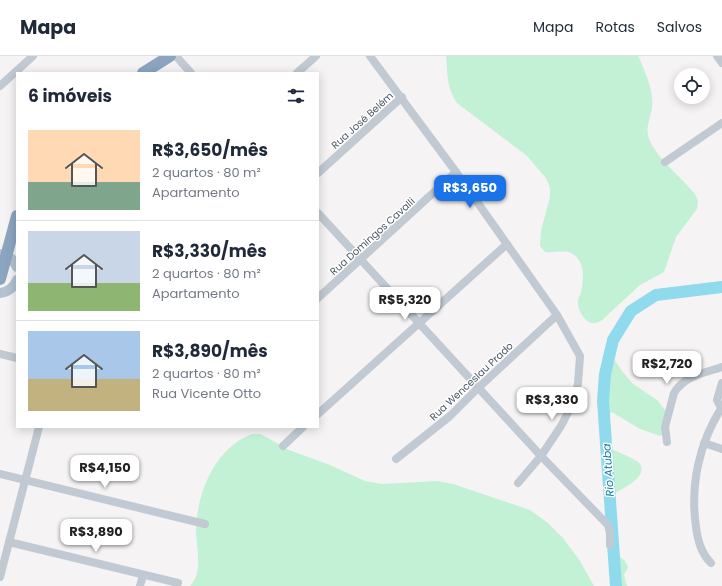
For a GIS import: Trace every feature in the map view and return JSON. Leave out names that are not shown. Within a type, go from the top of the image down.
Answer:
[{"type":"highway","points":[[145,72],[170,56]]},
{"type":"highway","points":[[0,279],[2,253],[9,241],[16,219]]},
{"type":"main road","points":[[2,253],[12,259],[16,265]]},
{"type":"main road","points":[[0,293],[13,287],[16,282]]},
{"type":"street","points":[[0,86],[33,56]]},
{"type":"street","points":[[176,56],[191,72]]},
{"type":"street","points":[[298,72],[316,56]]},
{"type":"street","points":[[370,56],[402,97],[557,315],[580,356],[578,384],[573,403],[541,456],[518,482]]},
{"type":"street","points":[[717,56],[722,63]]},
{"type":"street","name":"Rua José Belém","points":[[319,172],[402,97]]},
{"type":"street","points":[[665,162],[722,123]]},
{"type":"street","name":"Rua Domingos Cavalli","points":[[319,297],[456,172]]},
{"type":"street","points":[[319,214],[362,259],[541,456],[608,525],[610,545]]},
{"type":"street","points":[[319,413],[507,244]]},
{"type":"street","name":"Rua Wenceslau Prado","points":[[396,459],[450,416],[557,315]]},
{"type":"street","points":[[0,354],[16,358]]},
{"type":"street","points":[[667,442],[665,427],[676,389],[689,378],[722,367]]},
{"type":"street","points":[[710,563],[704,556],[697,533],[694,502],[696,472],[710,428],[722,408],[717,400],[722,383]]},
{"type":"street","points":[[0,576],[39,428]]},
{"type":"street","points":[[283,446],[302,428]]},
{"type":"street","points":[[704,443],[722,449]]},
{"type":"street","points":[[0,474],[205,524]]},
{"type":"street","points":[[9,542],[178,583]]},
{"type":"street","points":[[140,586],[143,575]]},
{"type":"green space","points":[[446,56],[639,57],[652,94],[652,107],[648,128],[650,142],[661,157],[695,194],[698,201],[697,209],[676,237],[664,272],[640,285],[601,321],[594,323],[589,322],[584,318],[579,309],[578,301],[583,282],[583,271],[577,257],[563,251],[545,252],[540,246],[541,231],[550,197],[550,188],[546,178],[526,155],[457,103],[453,97],[449,85]]},
{"type":"green space","points":[[611,355],[633,384],[657,400],[669,415],[668,431],[660,436],[640,429],[612,412],[603,416],[602,389]]},
{"type":"green space","points":[[252,434],[260,434],[289,450],[330,465],[365,481],[382,484],[437,481],[453,484],[530,510],[548,523],[563,538],[580,561],[594,586],[190,586],[197,574],[198,567],[196,530],[197,516],[204,487],[210,473],[218,461],[239,441]]},
{"type":"green space","points":[[605,446],[637,461],[642,468],[641,473],[632,483],[609,496]]},
{"type":"green space","points":[[615,552],[625,561],[628,567],[624,575],[627,586],[619,586]]},
{"type":"waterway","name":"Rio Atuba","points":[[616,586],[603,401],[605,374],[613,340],[631,311],[656,295],[722,287]]}]
